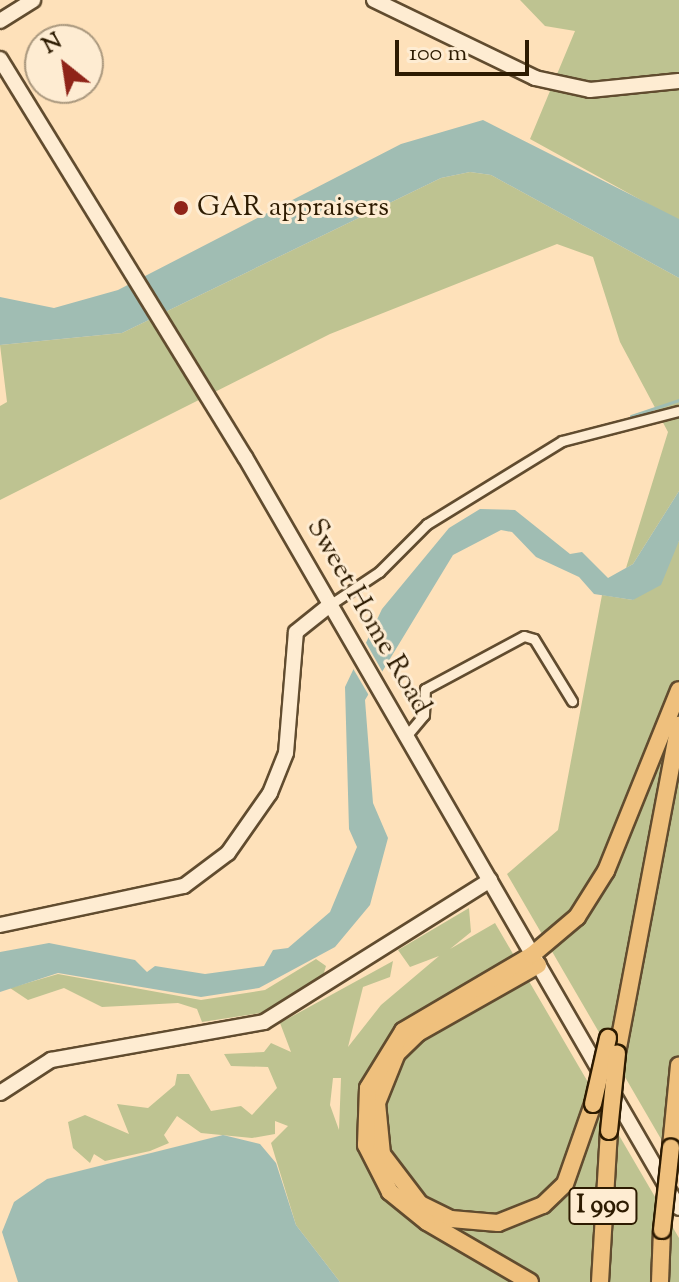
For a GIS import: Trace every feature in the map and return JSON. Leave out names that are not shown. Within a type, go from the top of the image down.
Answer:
[{"type":"highway","points":[[612,1046],[565,1184],[543,1205],[498,1223],[451,1219],[429,1209],[399,1185],[382,1154],[377,1103],[397,1053],[418,1033],[535,960],[592,897],[679,690]]},
{"type":"highway","name":"I 990","points":[[600,1282],[612,1046],[679,725]]},
{"type":"highway","points":[[530,1282],[427,1222],[390,1192],[371,1160],[363,1118],[372,1075],[403,1031],[535,960]]},
{"type":"highway","name":"I 990","points":[[660,1282],[662,1230],[679,1065]]},
{"type":"highway","points":[[671,1147],[679,1114]]},
{"type":"street","points":[[0,21],[33,0]]},
{"type":"street","points":[[374,0],[535,78],[590,90],[679,81]]},
{"type":"street","name":"Sweet Home Road","points":[[0,59],[176,343],[331,604],[679,1208]]},
{"type":"street","points":[[0,925],[184,886],[228,853],[270,793],[286,753],[296,632],[379,572],[427,524],[562,441],[679,411]]},
{"type":"street","points":[[407,735],[424,715],[425,689],[524,636],[534,639],[572,701]]},
{"type":"street","points":[[0,1093],[51,1060],[264,1022],[490,880]]},
{"type":"green space","points":[[520,0],[679,0],[679,221],[530,139],[575,31],[545,26]]},
{"type":"green space","points":[[470,172],[491,175],[679,278],[679,491],[633,564],[626,568],[668,432],[620,342],[593,257],[557,244],[330,334],[0,500],[0,406],[7,402],[0,345],[122,333],[441,178]]},
{"type":"green space","points":[[679,541],[679,1170],[507,874],[558,830],[602,595],[633,600]]},
{"type":"green space","points":[[469,908],[471,932],[450,949],[495,923],[679,1238],[679,1282],[340,1282],[296,1225],[271,1143],[288,1126],[275,1121],[275,1134],[252,1138],[201,1133],[177,1116],[164,1135],[169,1143],[150,1151],[105,1161],[94,1154],[90,1163],[73,1148],[68,1122],[85,1115],[129,1134],[117,1104],[148,1108],[175,1085],[177,1074],[189,1074],[211,1111],[241,1106],[252,1115],[277,1088],[268,1067],[231,1066],[224,1054],[264,1052],[271,1043],[291,1052],[280,1023],[393,961],[390,977],[363,987],[348,1047],[381,1005],[439,956],[410,967],[398,950]],"holes":[[[333,1078],[341,1078],[339,1130],[330,1105]]]},
{"type":"green space","points":[[316,959],[326,966],[323,976],[261,1013],[202,1022],[197,1009],[178,1003],[102,1007],[64,988],[28,1000],[10,988],[58,974],[201,1000],[265,990]]},
{"type":"water","points":[[483,120],[679,219],[679,278],[491,175],[470,172],[441,178],[122,333],[0,345],[0,297],[54,308],[118,290],[401,144]]},
{"type":"water","points":[[679,491],[679,541],[661,585],[633,600],[594,594],[579,577],[536,557],[512,532],[501,530],[453,555],[365,700],[373,803],[388,838],[370,905],[335,947],[259,988],[201,997],[58,973],[0,992],[0,952],[49,943],[135,960],[147,972],[155,966],[205,974],[264,966],[273,950],[288,948],[330,912],[357,847],[349,829],[345,687],[382,609],[449,528],[480,509],[515,510],[570,554],[582,552],[608,578],[633,564]]},
{"type":"water","points":[[223,1135],[260,1144],[276,1163],[296,1225],[340,1282],[18,1282],[2,1232],[14,1202],[47,1179]]},
{"type":"pier","points":[[365,641],[386,678],[371,699],[351,665]]},
{"type":"waterway","points":[[631,416],[679,400]]},
{"type":"place","name":"GAR appraisers","points":[[181,208]]}]
